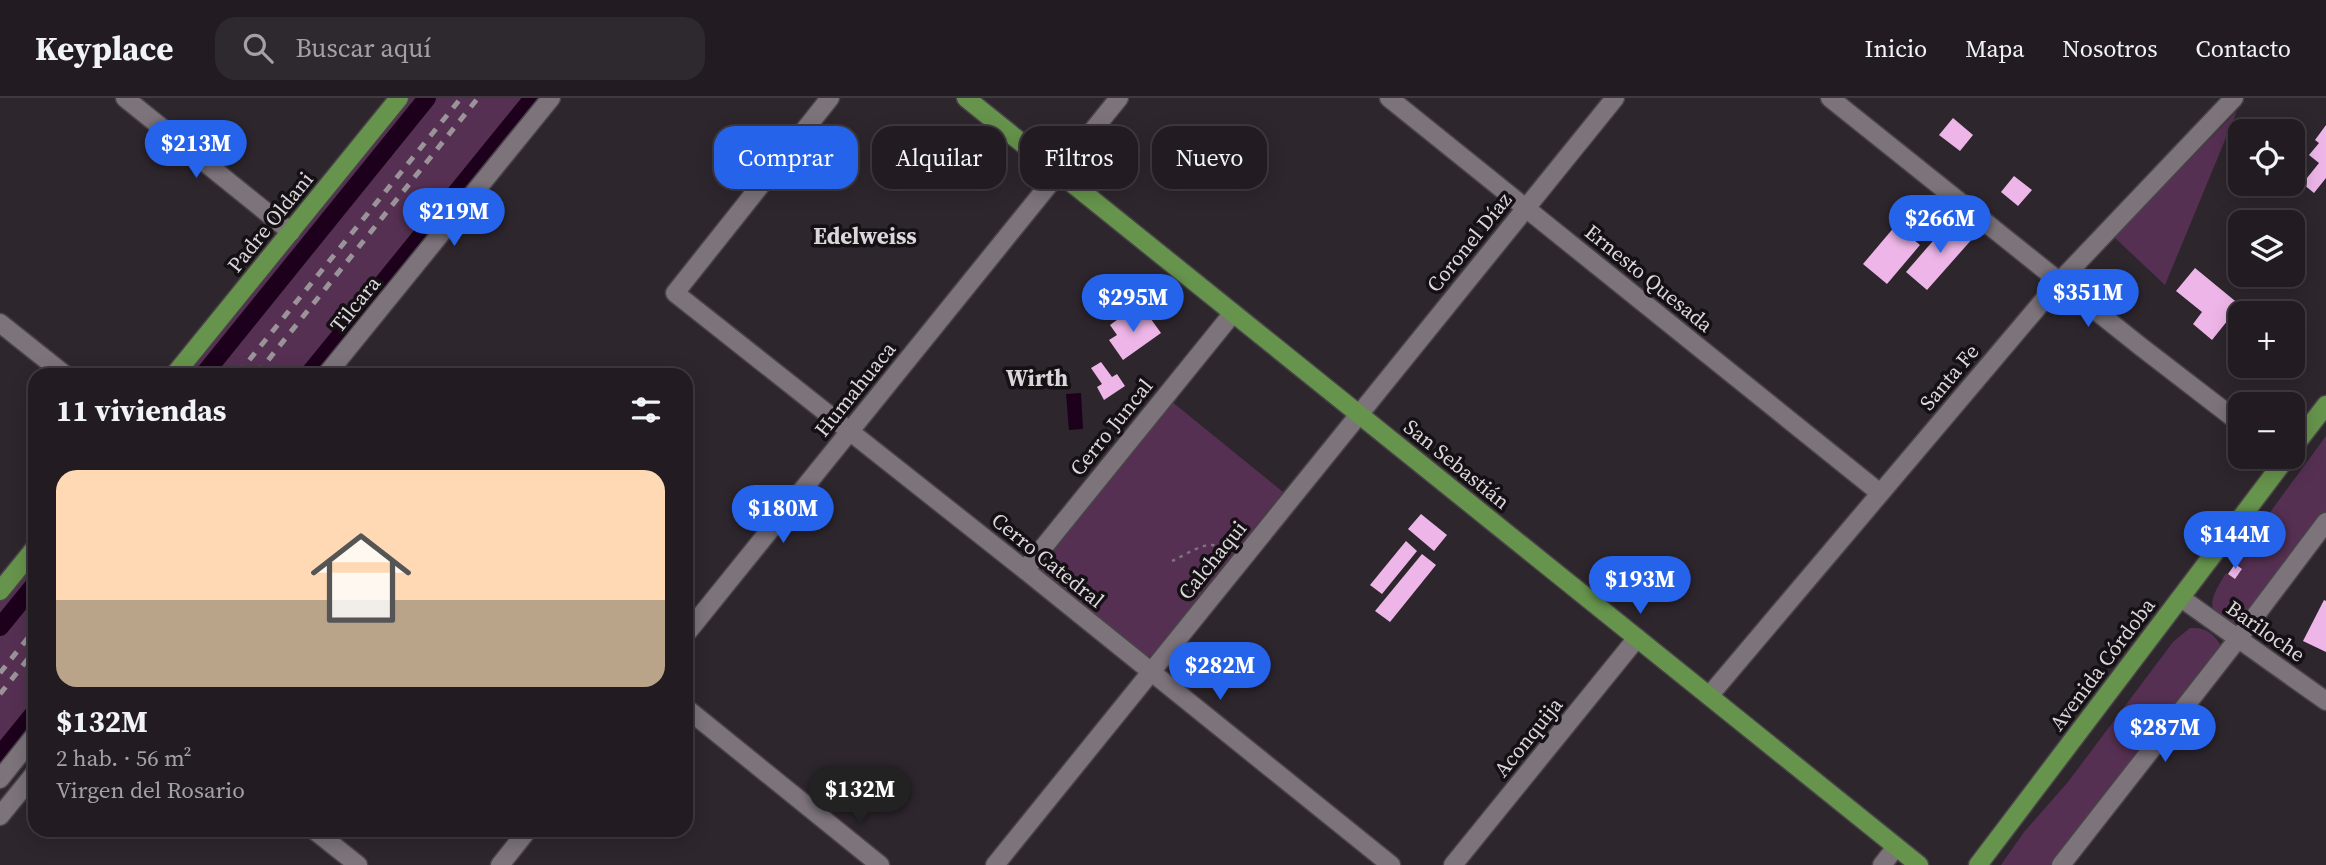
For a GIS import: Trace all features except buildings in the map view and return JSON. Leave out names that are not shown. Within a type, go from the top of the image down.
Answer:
[{"type":"main road","name":"Padre Oldani","points":[[180,368],[399,98]]},
{"type":"main road","name":"San Sebastián","points":[[966,98],[1020,141]]},
{"type":"main road","name":"San Sebastián","points":[[1080,189],[1919,865]]},
{"type":"main road","name":"Avenida Córdoba","points":[[2305,432],[2326,405]]},
{"type":"main road","name":"Avenida Córdoba","points":[[1978,865],[2277,469]]},
{"type":"main road","points":[[0,592],[28,557]]},
{"type":"street","points":[[125,98],[291,232]]},
{"type":"street","name":"Tilcara","points":[[332,368],[551,98]]},
{"type":"street","name":"Cerro Catedral","points":[[830,98],[675,293],[1391,865]]},
{"type":"street","name":"Humahuaca","points":[[1096,126],[1119,98]]},
{"type":"street","name":"Ernesto Quesada","points":[[1389,98],[1880,493]]},
{"type":"street","name":"Coronel Díaz","points":[[1359,414],[1615,98]]},
{"type":"street","points":[[1830,98],[2228,414]]},
{"type":"street","name":"Santa Fe","points":[[1709,696],[2059,282],[2234,98]]},
{"type":"street","name":"Humahuaca","points":[[693,625],[1045,189]]},
{"type":"street","name":"Cerro Juncal","points":[[1025,570],[1233,313]]},
{"type":"street","points":[[0,323],[56,368]]},
{"type":"street","name":"Calchaqui","points":[[995,865],[1359,414]]},
{"type":"street","points":[[2062,865],[2238,640],[2326,522]]},
{"type":"street","name":"Bariloche","points":[[2181,598],[2326,701]]},
{"type":"street","name":"Aconquija","points":[[1453,865],[1637,638]]},
{"type":"street","points":[[693,714],[880,865]]},
{"type":"street","points":[[0,779],[28,744]]},
{"type":"street","points":[[0,816],[28,782]]},
{"type":"street","points":[[323,837],[358,865]]},
{"type":"street","points":[[499,865],[522,837]]},
{"type":"street","points":[[1882,865],[1896,847]]},
{"type":"path","points":[[1172,561],[1210,544],[1220,545],[1239,563]]},
{"type":"shaded area","points":[[399,98],[551,98],[332,368],[180,368]]},
{"type":"shaded area","points":[[2228,120],[2228,133],[2165,285],[2114,237]]},
{"type":"shaded area","points":[[1081,393],[1083,429],[1069,430],[1066,394]]},
{"type":"shaded area","points":[[1171,401],[1283,492],[1151,656],[1143,657],[1041,570],[1040,564]]},
{"type":"shaded area","points":[[2326,436],[2326,514],[2247,616],[2236,625],[2225,620],[2218,615],[2212,604],[2220,582],[2226,573],[2235,578],[2242,570],[2235,564],[2235,560],[2302,469],[2305,469],[2305,465]]},
{"type":"shaded area","points":[[28,557],[28,744],[0,779],[0,591]]},
{"type":"shaded area","points":[[2190,628],[2200,628],[2211,633],[2220,644],[2219,655],[2055,865],[2001,865],[2024,832],[2068,782],[2173,642]]},
{"type":"waterway","points":[[209,368],[427,98]]},
{"type":"waterway","points":[[314,368],[533,98]]},
{"type":"waterway","points":[[0,627],[28,593]]},
{"type":"waterway","points":[[0,755],[28,721]]},
{"type":"railway","points":[[243,368],[461,98]]},
{"type":"railway","points":[[262,368],[478,98]]},
{"type":"railway","points":[[0,673],[28,638]]},
{"type":"railway","points":[[0,694],[28,659]]},
{"type":"district","name":"Edelweiss","points":[[865,236]]},
{"type":"district","name":"Wirth","points":[[1037,378]]}]
